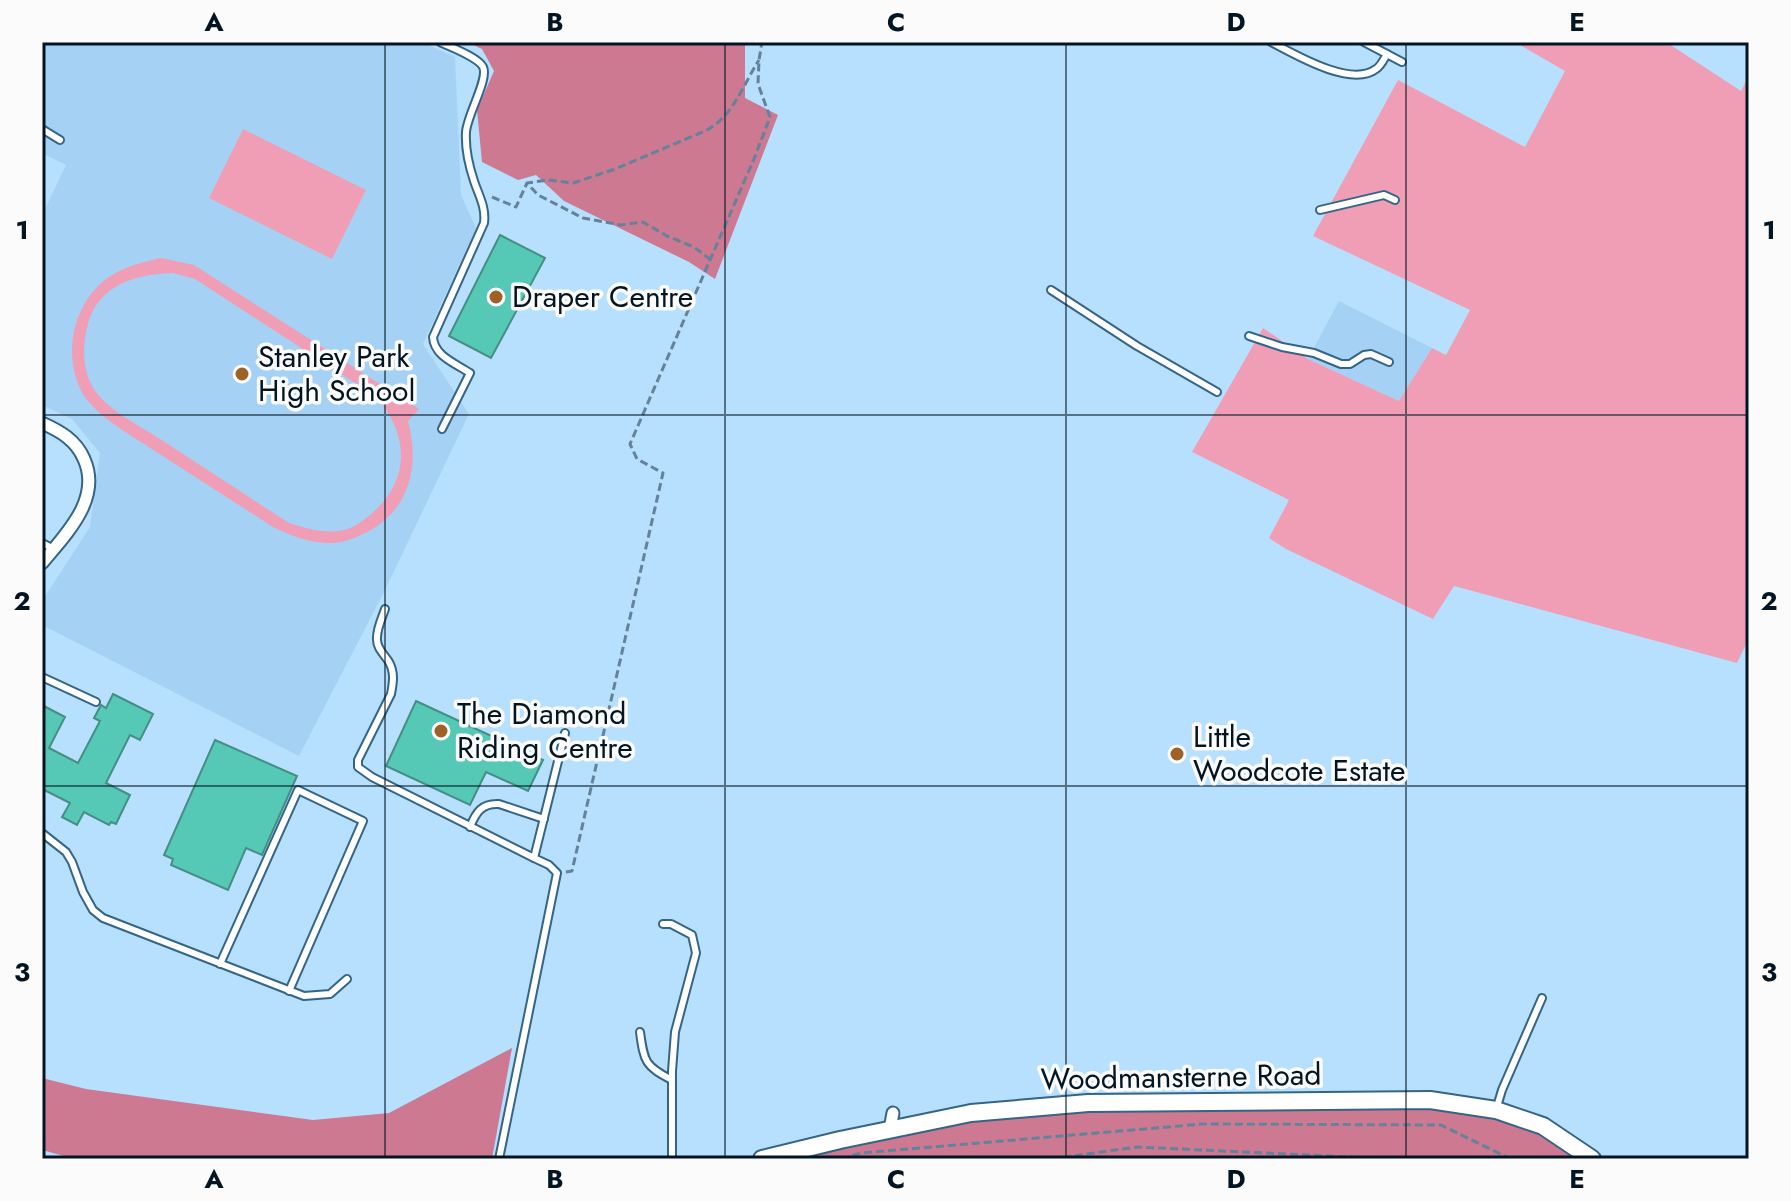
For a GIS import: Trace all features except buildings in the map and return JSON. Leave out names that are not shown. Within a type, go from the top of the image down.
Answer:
[{"type":"main road","name":"Woodmansterne Road","points":[[762,1159],[892,1121],[971,1113],[1088,1103],[1430,1100],[1496,1110],[1543,1126],[1592,1159]]},
{"type":"street","points":[[42,423],[63,433],[76,445],[89,475],[84,506],[42,563]]},
{"type":"lane","points":[[440,42],[483,66],[483,82],[470,112],[466,131],[467,149],[485,214],[484,223],[433,337],[439,353],[470,373],[442,429]]},
{"type":"lane","points":[[1271,42],[1315,64],[1350,74],[1365,74],[1376,69],[1387,54]]},
{"type":"lane","points":[[1364,42],[1402,62]]},
{"type":"lane","points":[[42,129],[60,140]]},
{"type":"lane","points":[[1320,210],[1384,195],[1395,200]]},
{"type":"lane","points":[[1051,290],[1137,346],[1217,392]]},
{"type":"lane","points":[[1249,336],[1314,353],[1341,364],[1350,364],[1371,354],[1389,362]]},
{"type":"lane","points":[[42,543],[54,549]]},
{"type":"lane","points":[[385,609],[377,639],[382,654],[391,666],[393,684],[358,760],[358,767],[372,777],[549,865],[557,873],[499,1159]]},
{"type":"lane","points":[[42,677],[96,702]]},
{"type":"lane","points":[[534,858],[565,733]]},
{"type":"lane","points":[[220,964],[298,790],[363,821],[289,991]]},
{"type":"lane","points":[[470,827],[479,809],[492,804],[544,819]]},
{"type":"lane","points":[[42,833],[66,852],[93,910],[103,918],[304,996],[330,994],[347,979]]},
{"type":"lane","points":[[663,924],[671,924],[692,935],[696,953],[675,1032],[672,1159]]},
{"type":"lane","points":[[1496,1110],[1542,998]]},
{"type":"lane","points":[[640,1032],[644,1057],[654,1070],[672,1080]]},
{"type":"path","points":[[557,873],[572,871],[663,473],[637,459],[630,444],[770,117],[758,84],[762,42]]},
{"type":"path","points":[[527,183],[548,180],[573,183],[615,169],[715,126],[730,111],[759,60]]},
{"type":"path","points":[[477,191],[516,207],[527,183]]},
{"type":"path","points":[[527,183],[538,195],[583,218],[621,225],[643,222],[694,247],[711,260]]},
{"type":"path","points":[[841,1159],[861,1153],[1203,1124],[1441,1125],[1511,1159]]},
{"type":"path","points":[[1051,1159],[1137,1147],[1394,1159]]},
{"type":"shaded area","name":"Stanley Park High School","points":[[42,42],[422,42],[455,57],[461,195],[476,228],[423,344],[469,414],[385,590],[299,756],[42,625],[42,601],[90,527],[100,453],[72,419],[42,405],[42,215],[66,165],[42,153]]},
{"type":"shaded area","points":[[467,42],[745,42],[745,98],[778,115],[715,279],[689,262],[564,201],[536,175],[518,180],[482,162],[477,110],[494,71],[482,49]]},
{"type":"shaded area","points":[[1515,42],[1666,42],[1741,91],[1749,75],[1749,638],[1737,663],[1454,586],[1433,619],[1269,538],[1289,500],[1192,452],[1263,328],[1308,359],[1399,401],[1432,348],[1446,355],[1470,310],[1313,236],[1398,80],[1525,147],[1565,71]]},
{"type":"shaded area","points":[[243,129],[366,190],[332,259],[209,198]]},
{"type":"shaded area","points":[[161,258],[194,265],[419,409],[408,421],[413,454],[408,485],[402,499],[382,523],[357,537],[336,543],[312,541],[286,533],[129,434],[87,400],[77,380],[72,357],[80,313],[103,281],[123,269]],"holes":[[[173,273],[195,279],[375,396],[387,411],[400,441],[399,472],[383,502],[359,523],[332,531],[313,530],[289,523],[126,418],[96,392],[87,374],[84,344],[97,304],[115,287],[137,278]]]},
{"type":"shaded area","points":[[1339,301],[1432,348],[1399,401],[1308,359]]},
{"type":"shaded area","points":[[512,1048],[492,1159],[75,1159],[42,1150],[42,1078],[86,1089],[313,1120],[389,1113]]},
{"type":"shaded area","points":[[1430,1100],[1496,1110],[1592,1159],[789,1159],[971,1113]]},
{"type":"place","name":"Draper Centre","points":[[496,297]]},
{"type":"place","name":"Stanley Park High School","points":[[242,374]]},
{"type":"place","name":"The Diamond Riding Centre","points":[[441,731]]},
{"type":"place","name":"Little Woodcote Estate","points":[[1177,754]]}]
